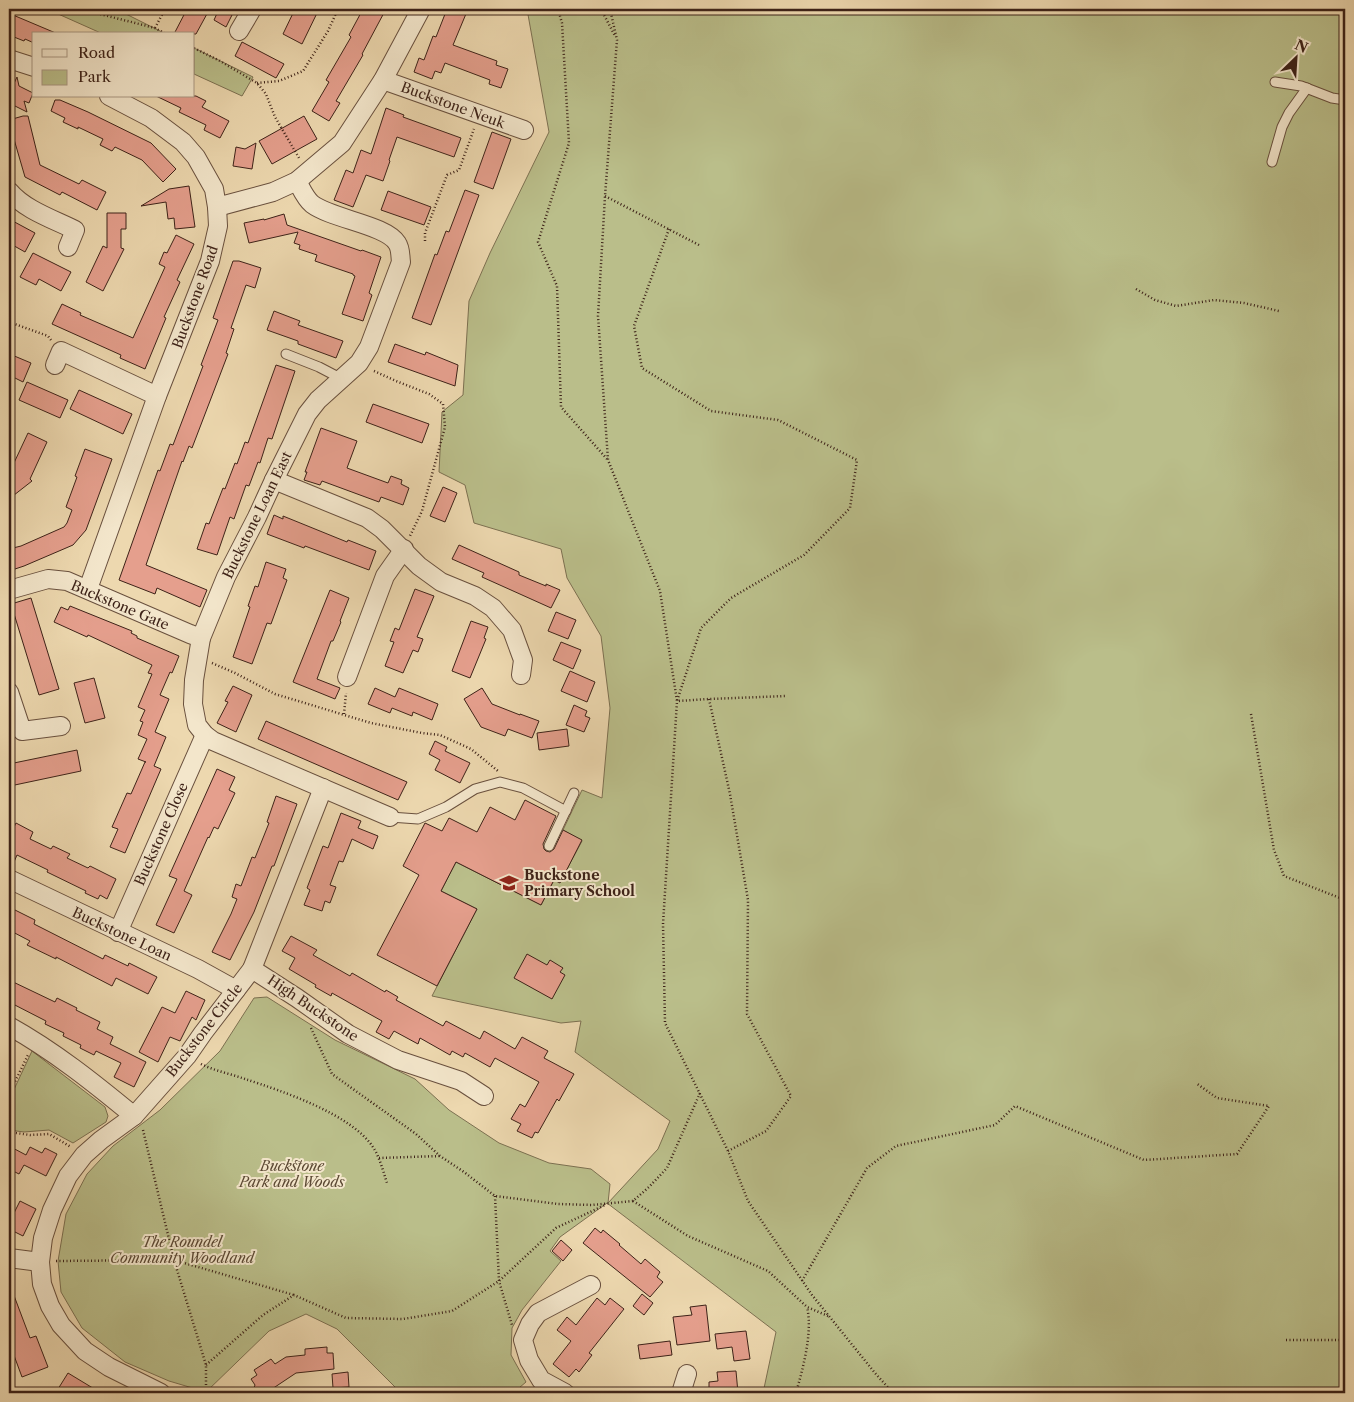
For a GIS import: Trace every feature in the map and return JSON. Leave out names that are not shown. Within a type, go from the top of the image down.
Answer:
[{"type":"street","points":[[239,31],[252,9]]},
{"type":"street","points":[[217,207],[273,192],[302,177],[342,143],[383,80],[421,9]]},
{"type":"street","points":[[9,58],[32,66]]},
{"type":"street","name":"Buckstone Neuk","points":[[383,80],[524,130]]},
{"type":"street","name":"Buckstone Road","points":[[88,589],[158,396],[210,261],[218,226],[214,189],[196,157],[183,142],[151,118],[113,98]]},
{"type":"street","name":"Buckstone Loan East","points":[[205,735],[197,725],[193,704],[197,657],[201,638],[226,577],[307,414],[318,400],[359,363],[369,346],[401,262],[400,250],[396,241],[385,232],[326,212],[311,203],[302,177]]},
{"type":"street","points":[[9,191],[15,198],[31,208],[75,230],[68,247]]},
{"type":"street","points":[[58,358],[158,396]]},
{"type":"street","points":[[274,480],[367,518],[404,549],[419,566],[441,582],[474,596],[493,608],[512,630],[523,660],[522,675]]},
{"type":"street","points":[[347,677],[359,658],[385,576],[404,549]]},
{"type":"street","name":"Buckstone Gate","points":[[9,590],[48,579],[68,581],[201,638]]},
{"type":"street","points":[[9,692],[22,731],[61,726]]},
{"type":"street","points":[[205,735],[213,741],[390,817]]},
{"type":"street","name":"Buckstone Close","points":[[118,932],[205,735]]},
{"type":"street","name":"Buckstone Circle","points":[[161,1393],[109,1367],[85,1351],[61,1326],[50,1306],[42,1284],[40,1262],[43,1238],[52,1210],[68,1176],[84,1155],[134,1116],[187,1056],[252,968],[323,788]]},
{"type":"street","name":"Buckstone Loan","points":[[9,879],[236,990]]},
{"type":"street","name":"High Buckstone","points":[[252,968],[348,1034],[398,1060],[461,1081],[486,1099]]},
{"type":"street","points":[[9,1026],[35,1040],[71,1065],[134,1116]]},
{"type":"street","points":[[9,1258],[40,1262]]},
{"type":"street","points":[[565,1393],[541,1380],[529,1360],[523,1340],[530,1324],[538,1313],[591,1285]]},
{"type":"street","points":[[682,1393],[687,1374]]},
{"type":"lane","points":[[1276,82],[1307,88],[1332,98],[1345,100]]},
{"type":"lane","points":[[1272,162],[1282,127],[1289,113],[1307,88]]},
{"type":"lane","points":[[286,354],[319,367],[342,379]]},
{"type":"lane","points":[[390,817],[418,819],[446,807],[475,789],[500,782],[523,788],[566,811]]},
{"type":"lane","points":[[549,846],[574,793]]},
{"type":"path","points":[[80,9],[155,28],[162,32]]},
{"type":"path","points":[[155,28],[165,9]]},
{"type":"path","points":[[257,83],[279,81],[303,70],[328,32],[338,9]]},
{"type":"path","points":[[558,9],[562,23],[569,143],[538,242],[557,286],[561,407],[608,460]]},
{"type":"path","points":[[601,9],[617,40]]},
{"type":"path","points":[[610,9],[617,40],[598,316],[608,460],[660,591],[677,701],[663,924],[665,1023],[728,1151],[748,1201],[802,1281],[893,1393]]},
{"type":"path","points":[[1340,9],[1345,13]]},
{"type":"path","points":[[195,48],[257,83],[266,94],[302,177]]},
{"type":"path","points":[[425,241],[426,233],[447,175],[459,170],[480,115]]},
{"type":"path","points":[[605,196],[699,245]]},
{"type":"path","points":[[669,229],[634,326],[642,368],[711,411],[778,420],[857,460],[850,508],[804,555],[731,598],[701,628],[677,701]]},
{"type":"path","points":[[1136,289],[1155,300],[1176,306],[1214,300],[1244,303],[1279,311]]},
{"type":"path","points":[[9,322],[48,336],[58,358]]},
{"type":"path","points":[[359,363],[429,394],[443,404],[445,427],[422,511],[404,549]]},
{"type":"path","points":[[197,657],[235,673],[275,694],[371,722],[440,735],[471,749],[502,774],[500,782]]},
{"type":"path","points":[[344,714],[347,677]]},
{"type":"path","points":[[677,701],[786,696]]},
{"type":"path","points":[[710,698],[730,794],[748,900],[747,1014],[790,1096],[766,1131],[728,1151]]},
{"type":"path","points":[[1251,714],[1274,850],[1284,876],[1345,900]]},
{"type":"path","points":[[308,1023],[332,1074],[416,1134],[440,1156],[496,1196],[558,1204],[592,1205],[633,1201],[667,1168],[700,1093]]},
{"type":"path","points":[[9,1094],[35,1040]]},
{"type":"path","points":[[187,1056],[203,1065],[291,1095],[332,1113],[358,1132],[372,1146],[386,1183]]},
{"type":"path","points":[[802,1281],[868,1168],[896,1146],[995,1125],[1015,1106],[1144,1160],[1237,1154],[1269,1106],[1217,1098],[1196,1083]]},
{"type":"path","points":[[134,1116],[141,1124],[174,1260],[206,1365],[206,1393]]},
{"type":"path","points":[[9,1132],[30,1135],[49,1134],[84,1155]]},
{"type":"path","points":[[378,1158],[440,1156]]},
{"type":"path","points":[[496,1196],[499,1281],[512,1328],[523,1340]]},
{"type":"path","points":[[633,1201],[688,1236],[768,1271],[808,1307],[829,1316]]},
{"type":"path","points":[[40,1262],[174,1260],[294,1295],[346,1318],[403,1319],[452,1311],[499,1281],[556,1228],[607,1203]]},
{"type":"path","points":[[206,1365],[263,1315],[294,1295]]},
{"type":"path","points":[[796,1393],[803,1367],[810,1318],[808,1307]]},
{"type":"path","points":[[1286,1340],[1345,1340]]},
{"type":"green space","points":[[47,9],[116,9],[162,32],[99,32]]},
{"type":"green space","points":[[527,9],[1345,9],[1345,1393],[763,1393],[776,1332],[607,1203],[560,1237],[550,1251],[561,1261],[522,1310],[512,1328],[511,1355],[526,1382],[513,1393],[401,1393],[337,1329],[306,1314],[269,1331],[206,1392],[169,1381],[125,1362],[82,1328],[61,1292],[58,1261],[66,1214],[87,1174],[113,1146],[160,1110],[220,1051],[254,998],[267,997],[335,1040],[415,1079],[449,1110],[499,1143],[549,1163],[591,1169],[610,1184],[608,1203],[658,1149],[670,1121],[575,1052],[581,1021],[561,1023],[432,996],[477,909],[441,891],[456,862],[541,905],[554,880],[560,882],[582,841],[563,830],[582,790],[602,798],[610,708],[601,636],[567,578],[561,549],[474,523],[465,485],[439,472],[442,412],[463,395],[469,301],[490,253],[549,132]]},
{"type":"green space","points":[[195,48],[253,77],[242,96],[195,74]]},
{"type":"green space","points":[[32,1051],[105,1107],[108,1116],[106,1122],[73,1143],[49,1130],[24,1132],[9,1130],[9,1100]]},
{"type":"building","points":[[187,9],[201,9],[208,12],[196,34],[195,32],[175,32]]},
{"type":"building","points":[[219,9],[225,9],[233,13],[226,27],[214,20]]},
{"type":"building","points":[[295,9],[319,9],[302,44],[283,34]]},
{"type":"building","points":[[363,9],[386,9],[363,55],[336,101],[340,103],[329,121],[312,111],[329,82],[326,80],[351,37],[349,35]]},
{"type":"building","points":[[447,9],[468,9],[453,45],[497,61],[496,65],[508,69],[501,88],[489,84],[490,80],[445,63],[441,73],[435,71],[432,79],[414,72],[419,58],[424,60],[433,36],[436,37]]},
{"type":"building","points":[[13,15],[53,32],[32,32],[32,42],[25,39],[24,41],[9,35],[9,17],[12,18]]},
{"type":"building","points":[[242,42],[284,64],[276,78],[235,56]]},
{"type":"building","points":[[17,77],[19,86],[32,92],[29,103],[24,101],[27,112],[9,103],[9,94]]},
{"type":"building","points":[[196,96],[206,101],[202,107],[229,121],[220,138],[204,130],[206,125],[179,112],[181,108],[160,98],[195,98]]},
{"type":"building","points":[[55,100],[60,100],[88,112],[151,143],[176,169],[163,182],[142,160],[115,147],[112,151],[100,145],[103,139],[63,122],[65,118],[51,111]]},
{"type":"building","points":[[386,108],[404,115],[403,117],[461,138],[454,157],[397,137],[383,181],[366,175],[353,207],[334,200],[346,170],[353,173],[361,150],[371,154]]},
{"type":"building","points":[[28,116],[40,165],[79,184],[82,180],[106,192],[97,210],[62,192],[60,195],[25,177],[9,122],[9,120]]},
{"type":"building","points":[[304,116],[317,139],[272,164],[259,141]]},
{"type":"building","points":[[492,132],[511,139],[493,189],[474,182]]},
{"type":"building","points":[[256,143],[252,169],[233,166],[236,147],[245,149]]},
{"type":"building","points":[[189,186],[195,227],[175,229],[174,218],[168,219],[166,202],[141,206],[169,189]]},
{"type":"building","points":[[465,190],[479,195],[431,325],[412,318],[435,254],[437,255],[446,231],[449,232]]},
{"type":"building","points":[[388,191],[431,207],[424,225],[381,210]]},
{"type":"building","points":[[107,213],[126,213],[126,229],[121,229],[121,248],[124,249],[103,291],[86,282],[103,246],[107,248]]},
{"type":"building","points":[[284,214],[287,225],[381,257],[369,293],[372,295],[363,321],[342,314],[355,276],[315,261],[317,255],[299,249],[300,245],[294,243],[298,232],[249,243],[244,223]]},
{"type":"building","points":[[9,219],[35,233],[25,252],[9,243]]},
{"type":"building","points":[[176,235],[194,244],[177,280],[180,282],[164,317],[166,318],[145,369],[120,358],[121,355],[52,324],[62,304],[81,313],[80,315],[133,338],[165,267],[159,264],[164,252],[167,253]]},
{"type":"building","points":[[33,253],[71,272],[61,291],[39,279],[36,285],[20,277]]},
{"type":"building","points":[[233,261],[261,268],[255,288],[246,285],[231,328],[234,329],[226,353],[228,354],[192,448],[189,446],[182,461],[146,565],[207,590],[200,607],[157,588],[155,594],[119,580],[158,470],[160,471],[170,444],[173,445],[203,366],[201,365],[218,320],[213,318]]},
{"type":"building","points":[[274,311],[300,321],[298,325],[343,341],[336,358],[267,330]]},
{"type":"building","points":[[395,344],[425,355],[426,352],[458,365],[455,386],[388,362]]},
{"type":"building","points":[[12,355],[31,363],[23,382],[9,375],[9,361]]},
{"type":"building","points":[[276,365],[295,371],[272,439],[268,438],[260,463],[258,462],[249,486],[246,485],[234,519],[230,517],[217,555],[197,549],[206,523],[209,524],[223,488],[225,489],[235,463],[237,464],[245,442],[248,443]]},
{"type":"building","points":[[27,382],[68,400],[60,418],[19,400]]},
{"type":"building","points":[[79,390],[132,414],[123,434],[70,409]]},
{"type":"building","points":[[373,404],[429,424],[422,443],[366,422]]},
{"type":"building","points":[[321,428],[357,441],[347,468],[388,483],[391,476],[402,480],[401,484],[409,488],[403,505],[381,497],[379,502],[322,481],[320,485],[304,480],[307,472],[305,472]]},
{"type":"building","points":[[28,433],[47,442],[30,479],[32,481],[9,499],[9,469],[13,465]]},
{"type":"building","points":[[85,449],[112,459],[86,530],[73,545],[9,571],[9,549],[21,546],[64,527],[67,523],[72,510],[66,507]]},
{"type":"building","points":[[443,487],[457,493],[445,522],[430,516]]},
{"type":"building","points":[[274,515],[283,519],[283,516],[347,542],[348,540],[376,551],[369,570],[267,534]]},
{"type":"building","points":[[459,545],[519,572],[519,575],[560,590],[551,608],[482,577],[484,573],[452,559]]},
{"type":"building","points":[[266,562],[286,569],[283,578],[287,580],[271,624],[267,623],[252,664],[233,657],[250,607],[248,606],[255,586],[258,587]]},
{"type":"building","points":[[415,589],[434,596],[417,637],[423,639],[418,652],[413,650],[403,673],[385,666],[394,642],[390,641],[395,628],[399,630]]},
{"type":"building","points":[[330,590],[349,598],[317,679],[340,688],[335,699],[293,682]]},
{"type":"building","points":[[31,598],[59,689],[39,695],[11,604]]},
{"type":"building","points":[[70,606],[132,631],[131,633],[137,636],[137,638],[179,656],[160,695],[169,699],[155,732],[166,737],[154,766],[161,769],[125,853],[110,847],[118,829],[112,827],[127,793],[131,794],[146,762],[138,759],[147,739],[138,735],[143,722],[140,721],[145,710],[138,707],[152,674],[148,673],[152,665],[88,635],[87,637],[54,622],[61,607],[68,610]]},
{"type":"building","points":[[556,612],[576,620],[568,639],[548,631]]},
{"type":"building","points":[[471,621],[488,627],[484,638],[486,639],[470,678],[452,671]]},
{"type":"building","points":[[561,642],[581,650],[573,669],[553,660]]},
{"type":"building","points":[[570,671],[595,682],[587,702],[561,691]]},
{"type":"building","points":[[94,678],[105,718],[85,723],[74,683]]},
{"type":"building","points":[[233,686],[252,695],[236,732],[217,723],[228,702],[225,701]]},
{"type":"building","points":[[375,688],[395,697],[399,688],[438,704],[432,720],[413,712],[412,716],[392,708],[390,713],[368,704]]},
{"type":"building","points":[[482,688],[492,704],[539,721],[532,738],[508,729],[505,736],[481,727],[464,699]]},
{"type":"building","points":[[574,705],[587,711],[585,716],[590,718],[584,732],[566,725]]},
{"type":"building","points":[[266,721],[407,782],[398,800],[258,739]]},
{"type":"building","points":[[567,729],[569,746],[539,750],[537,733]]},
{"type":"building","points":[[435,741],[447,747],[445,751],[470,763],[460,783],[435,770],[440,760],[429,754]]},
{"type":"building","points":[[77,750],[81,771],[10,786],[9,764]]},
{"type":"building","points":[[217,769],[235,777],[229,790],[235,793],[218,829],[214,827],[208,837],[184,891],[192,895],[174,933],[156,925],[177,879],[169,876]]},
{"type":"building","points":[[276,796],[297,804],[274,866],[272,866],[254,912],[230,960],[212,952],[237,899],[232,897],[236,884],[241,886],[252,857],[255,858],[269,823],[267,822]]},
{"type":"building","name":"Buckstone Primary School","points":[[525,800],[556,816],[543,844],[546,851],[550,852],[554,849],[563,830],[582,840],[560,883],[554,880],[541,905],[456,862],[441,891],[477,909],[437,986],[377,955],[419,875],[403,866],[425,823],[442,831],[449,818],[477,832],[490,807],[515,820]]},
{"type":"building","points":[[341,813],[361,821],[358,828],[378,836],[373,849],[352,839],[343,862],[339,861],[330,885],[336,887],[330,903],[325,901],[322,911],[304,905],[310,890],[307,888],[323,846],[328,848]]},
{"type":"building","points":[[16,823],[33,832],[30,839],[51,849],[53,846],[70,854],[67,858],[88,868],[90,866],[116,879],[107,899],[100,895],[98,899],[85,893],[86,891],[17,855],[11,869],[9,868],[9,837]]},
{"type":"building","points":[[9,907],[35,920],[34,924],[103,959],[105,955],[128,966],[129,963],[157,977],[148,994],[116,978],[112,986],[56,957],[56,959],[27,945],[30,941],[9,930]]},
{"type":"building","points":[[291,936],[317,950],[313,955],[350,976],[352,973],[385,992],[386,990],[398,997],[396,1000],[443,1026],[446,1021],[480,1039],[484,1031],[515,1049],[522,1037],[548,1051],[544,1058],[574,1074],[538,1133],[535,1132],[532,1138],[517,1131],[521,1124],[511,1119],[520,1104],[525,1107],[539,1082],[495,1058],[490,1067],[465,1053],[463,1057],[452,1051],[450,1055],[420,1038],[418,1044],[394,1031],[389,1039],[376,1032],[382,1021],[332,993],[331,996],[289,969],[295,958],[282,951]]},
{"type":"building","points":[[527,954],[547,965],[550,960],[563,968],[560,972],[565,975],[552,999],[514,978]]},
{"type":"building","points":[[9,980],[55,1002],[57,998],[100,1022],[97,1029],[113,1037],[110,1044],[146,1062],[134,1087],[114,1077],[121,1063],[96,1051],[94,1055],[80,1048],[81,1045],[63,1036],[64,1033],[45,1024],[46,1021],[9,1002]]},
{"type":"building","points":[[186,991],[205,1000],[196,1020],[192,1017],[180,1041],[170,1037],[158,1062],[139,1052],[162,1007],[175,1013]]},
{"type":"building","points":[[9,1146],[26,1155],[30,1147],[42,1153],[45,1148],[57,1154],[46,1176],[24,1165],[19,1174],[9,1169]]},
{"type":"building","points":[[20,1201],[36,1209],[23,1236],[9,1229],[9,1210],[14,1213]]},
{"type":"building","points":[[595,1228],[601,1233],[603,1230],[641,1264],[645,1259],[660,1272],[657,1277],[663,1282],[650,1297],[583,1243]]},
{"type":"building","points":[[561,1240],[572,1250],[563,1261],[552,1251]]},
{"type":"building","points":[[9,1285],[30,1338],[36,1336],[48,1367],[22,1377],[9,1342]]},
{"type":"building","points":[[642,1294],[653,1303],[644,1315],[633,1306]]},
{"type":"building","points":[[597,1298],[605,1305],[610,1298],[624,1309],[589,1353],[592,1355],[579,1372],[576,1369],[569,1377],[553,1364],[571,1341],[557,1330],[567,1317],[576,1325]]},
{"type":"building","points":[[706,1305],[710,1341],[677,1345],[673,1317],[692,1315],[690,1307]]},
{"type":"building","points":[[746,1331],[750,1359],[734,1361],[732,1347],[717,1349],[715,1334]]},
{"type":"building","points":[[670,1341],[672,1355],[640,1359],[638,1345]]},
{"type":"building","points":[[327,1347],[327,1353],[333,1353],[334,1369],[296,1373],[266,1393],[252,1393],[255,1385],[251,1379],[257,1375],[254,1370],[271,1359],[275,1364],[286,1357],[305,1355],[305,1349]]},
{"type":"building","points":[[736,1371],[738,1393],[709,1393],[709,1382],[718,1381],[717,1372]]},
{"type":"building","points":[[348,1372],[349,1387],[333,1388],[332,1374]]},
{"type":"building","points":[[68,1373],[101,1393],[65,1393],[58,1389]]},
{"type":"place","name":"Buckstone Primary School","points":[[509,883]]},
{"type":"park label","name":"Buckstone Park and Woods","points":[[292,1174]]},
{"type":"park label","name":"The Roundel Community Woodland","points":[[182,1250]]}]
